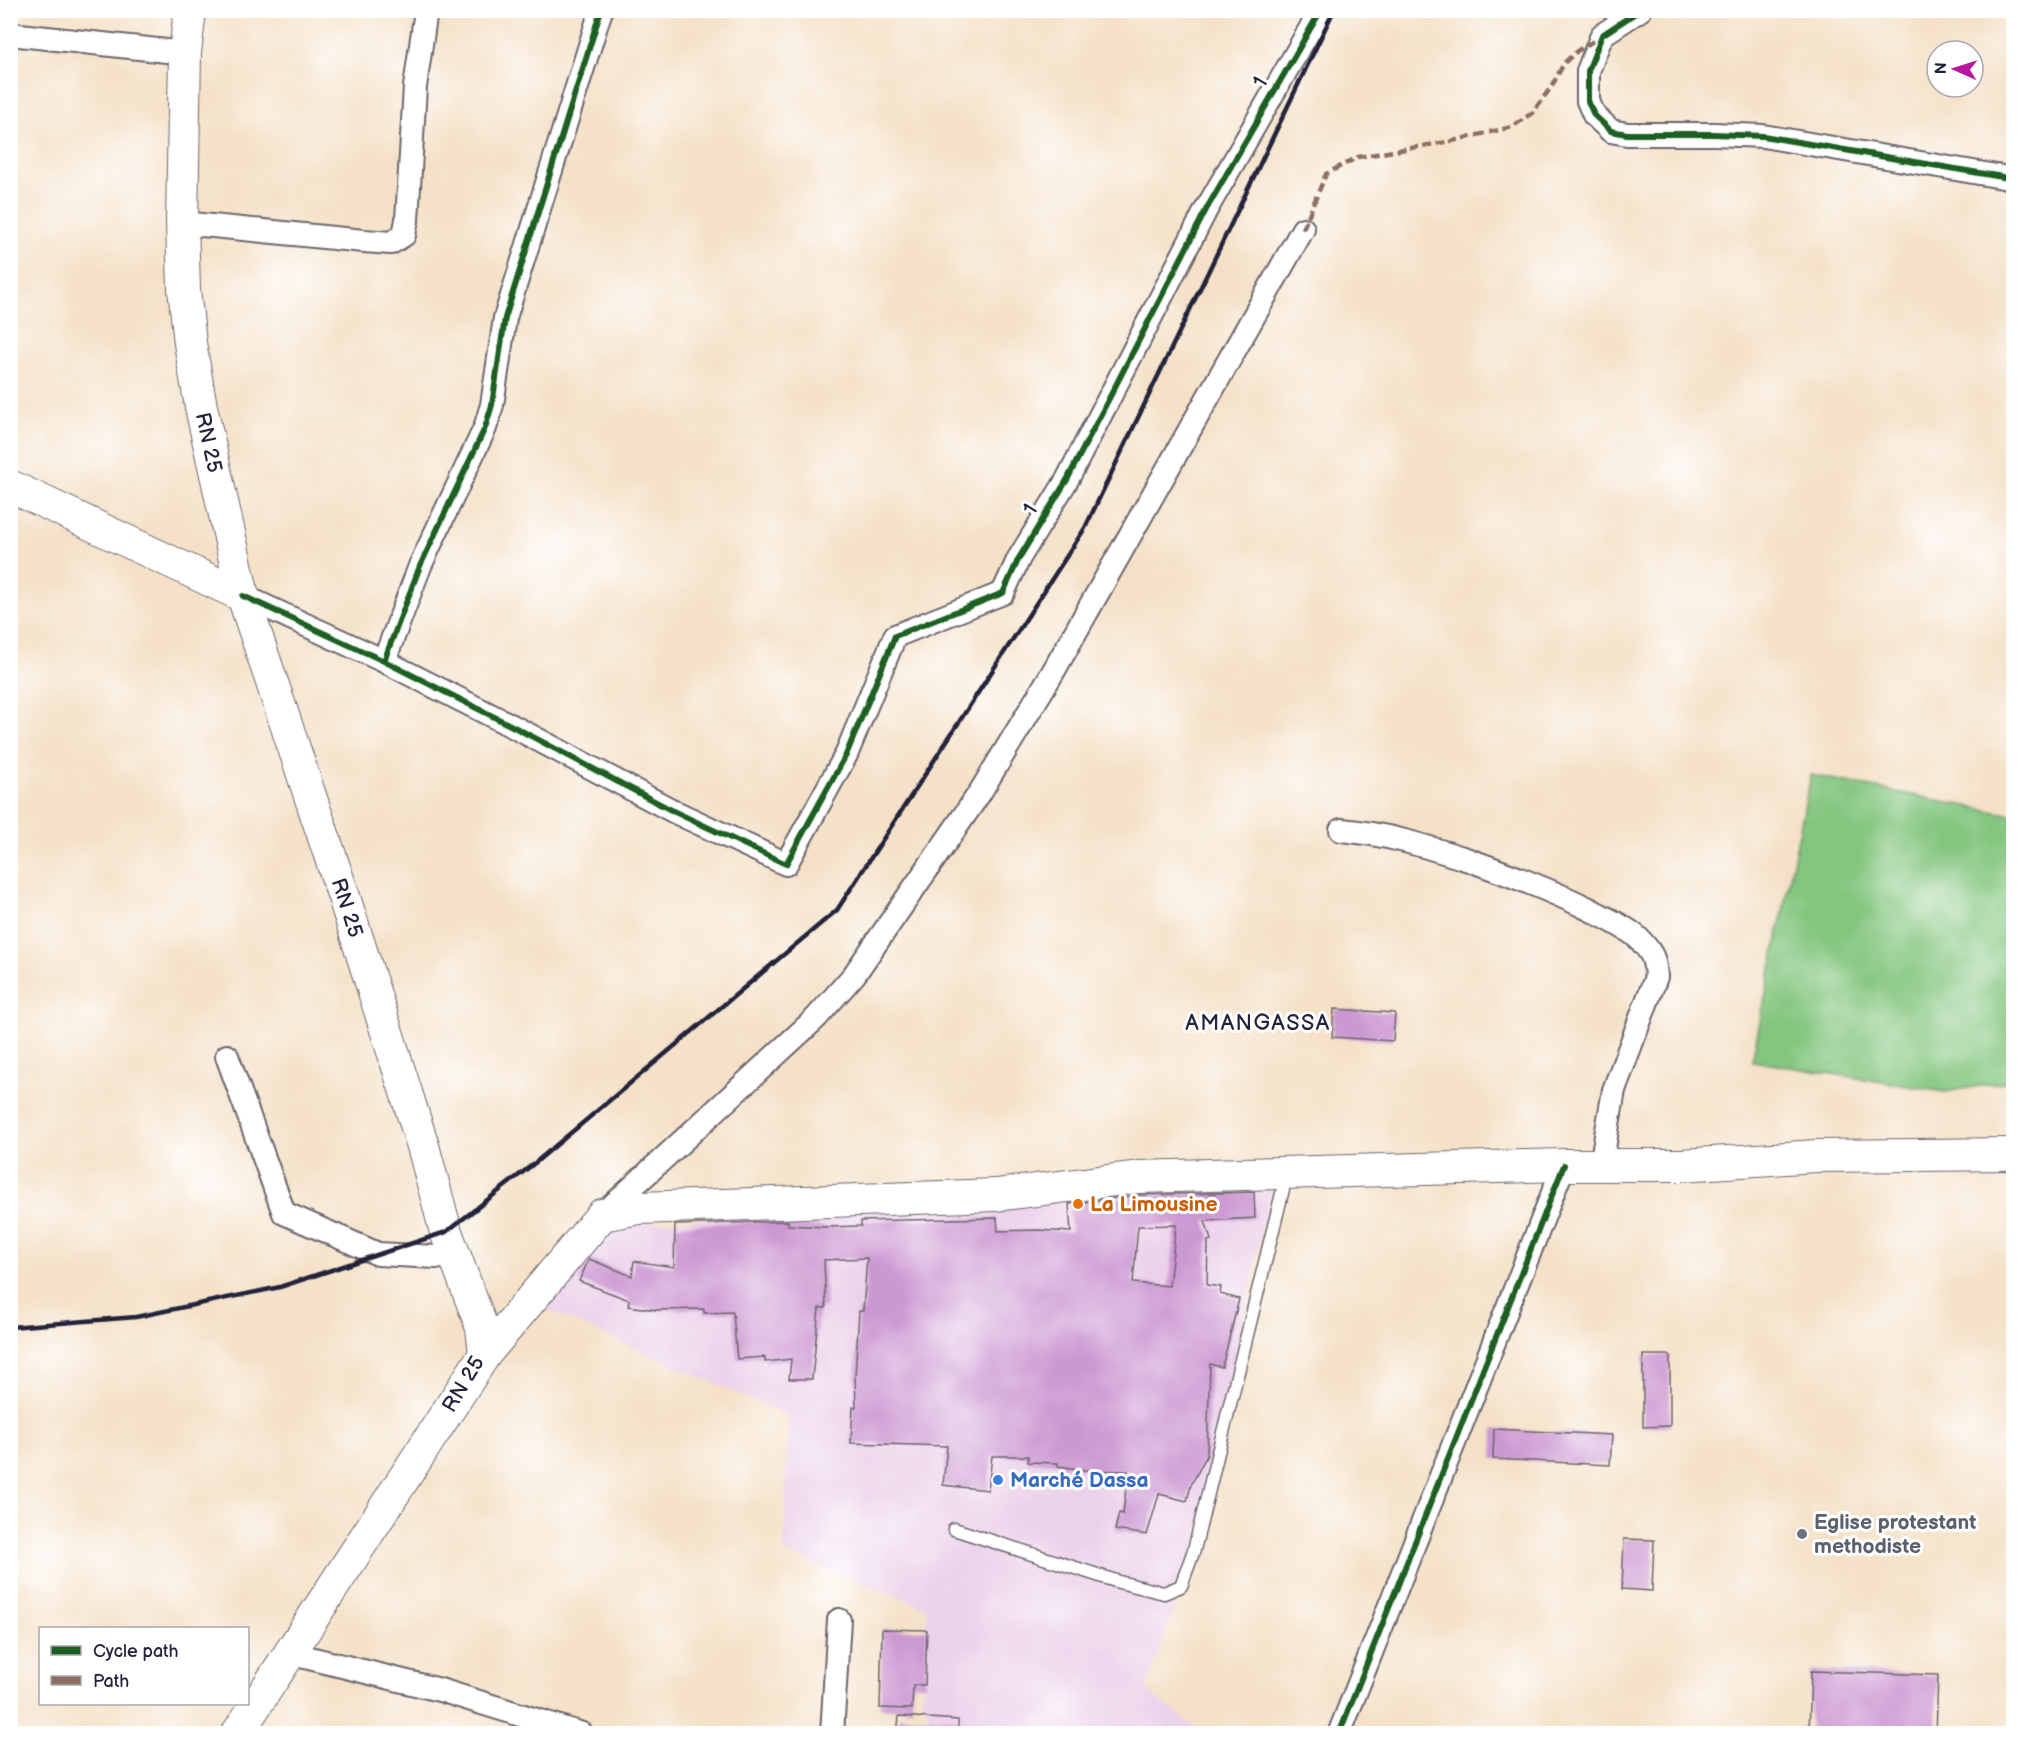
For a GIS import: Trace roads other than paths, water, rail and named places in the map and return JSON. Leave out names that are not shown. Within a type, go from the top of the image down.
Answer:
[{"type":"main road","name":"RN 25","points":[[190,10],[185,54],[182,223],[184,289],[201,407],[243,596],[344,897],[423,1146],[446,1232],[482,1328],[485,1354],[237,1734]]},
{"type":"main road","points":[[10,486],[243,596]]},
{"type":"main road","points":[[485,1354],[602,1215],[639,1208],[996,1195],[1139,1178],[1564,1165],[1682,1165],[1816,1156],[2013,1154]]},
{"type":"street","points":[[182,223],[391,243],[404,235],[407,220],[415,87],[426,10]]},
{"type":"street","points":[[243,596],[384,661],[420,566],[489,417],[505,318],[601,10]]},
{"type":"street","name":"1","points":[[384,661],[675,812],[786,864],[846,755],[895,636],[1003,592],[1019,558],[1067,480],[1207,208],[1321,10]]},
{"type":"street","points":[[1640,10],[1602,35],[1588,71],[1588,101],[1594,116],[1611,131],[1627,134],[1763,136],[2013,179]]},
{"type":"street","points":[[10,34],[185,54]]},
{"type":"street","points":[[602,1215],[816,1018],[854,975],[979,794],[1053,672],[1303,229]]},
{"type":"street","points":[[1341,830],[1368,832],[1429,846],[1509,874],[1606,918],[1640,939],[1655,958],[1656,977],[1614,1090],[1601,1165]]},
{"type":"street","points":[[227,1056],[284,1213],[378,1254],[456,1258]]},
{"type":"street","points":[[1339,1734],[1564,1165]]},
{"type":"street","points":[[832,1734],[839,1620]]},
{"type":"street","points":[[288,1653],[440,1689],[582,1734]]},
{"type":"lane","points":[[954,1529],[1119,1582],[1164,1593],[1181,1586],[1194,1550],[1287,1173]]},
{"type":"railway","points":[[10,1327],[136,1317],[280,1287],[446,1232],[536,1162],[837,910],[1085,528],[1334,10]]},
{"type":"place","name":"La Limousine","points":[[1078,1204]]},
{"type":"place","name":"Marché Dassa","points":[[998,1480]]},
{"type":"place","name":"Eglise protestant methodiste","points":[[1802,1534]]},
{"type":"district","name":"AMANGASSA","points":[[1258,1022]]}]
